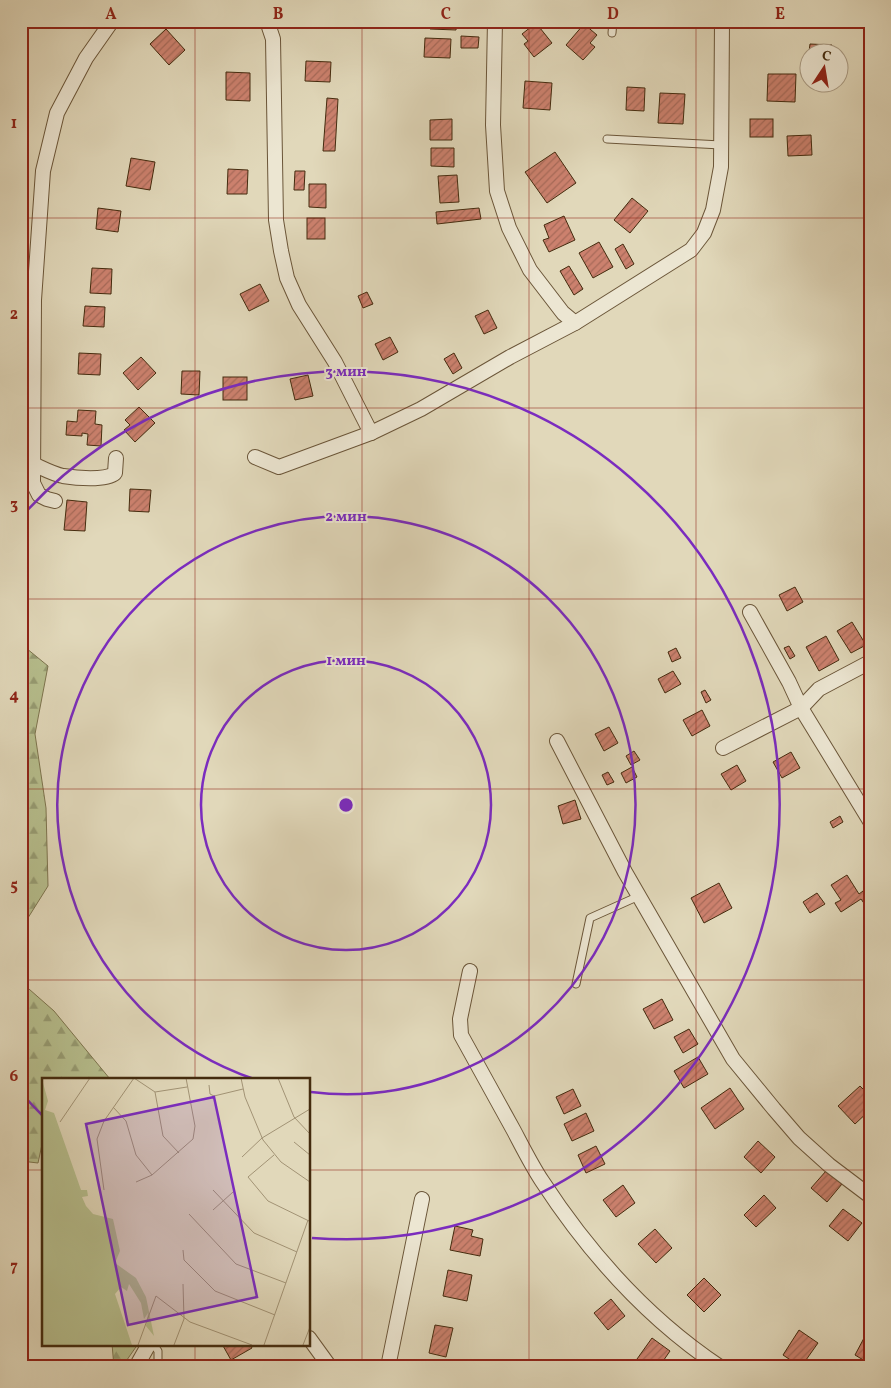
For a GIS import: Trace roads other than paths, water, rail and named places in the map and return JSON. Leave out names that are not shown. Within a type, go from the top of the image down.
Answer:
[{"type":"street","points":[[55,501],[38,496],[33,483],[34,300],[43,171],[58,114],[86,58],[112,21]]},
{"type":"street","points":[[267,21],[273,39],[276,220],[287,278],[299,305],[335,362],[371,433]]},
{"type":"street","points":[[495,21],[493,125],[497,191],[509,228],[530,270],[563,313],[575,323]]},
{"type":"street","points":[[255,458],[279,467],[371,433],[422,409],[510,357],[575,323],[691,250],[704,233],[712,210],[721,167],[722,21]]},
{"type":"street","points":[[33,464],[62,476],[111,477],[115,473],[116,458]]},
{"type":"street","points":[[750,612],[789,682],[801,708],[870,821]]},
{"type":"street","points":[[723,748],[801,708],[819,689],[870,662]]},
{"type":"street","points":[[557,741],[625,872],[733,1059],[799,1138],[829,1165],[870,1196]]},
{"type":"street","points":[[470,971],[460,1019],[461,1035],[542,1180],[588,1244],[624,1286],[660,1320],[720,1367]]},
{"type":"street","points":[[388,1367],[422,1198]]},
{"type":"street","points":[[310,1339],[330,1367]]},
{"type":"street","points":[[136,1367],[148,1346]]},
{"type":"lane","points":[[612,34],[613,21]]},
{"type":"lane","points":[[607,139],[721,144]]},
{"type":"lane","points":[[576,984],[590,918],[639,896]]},
{"type":"lane","points":[[154,1346],[158,1351],[158,1367]]}]
